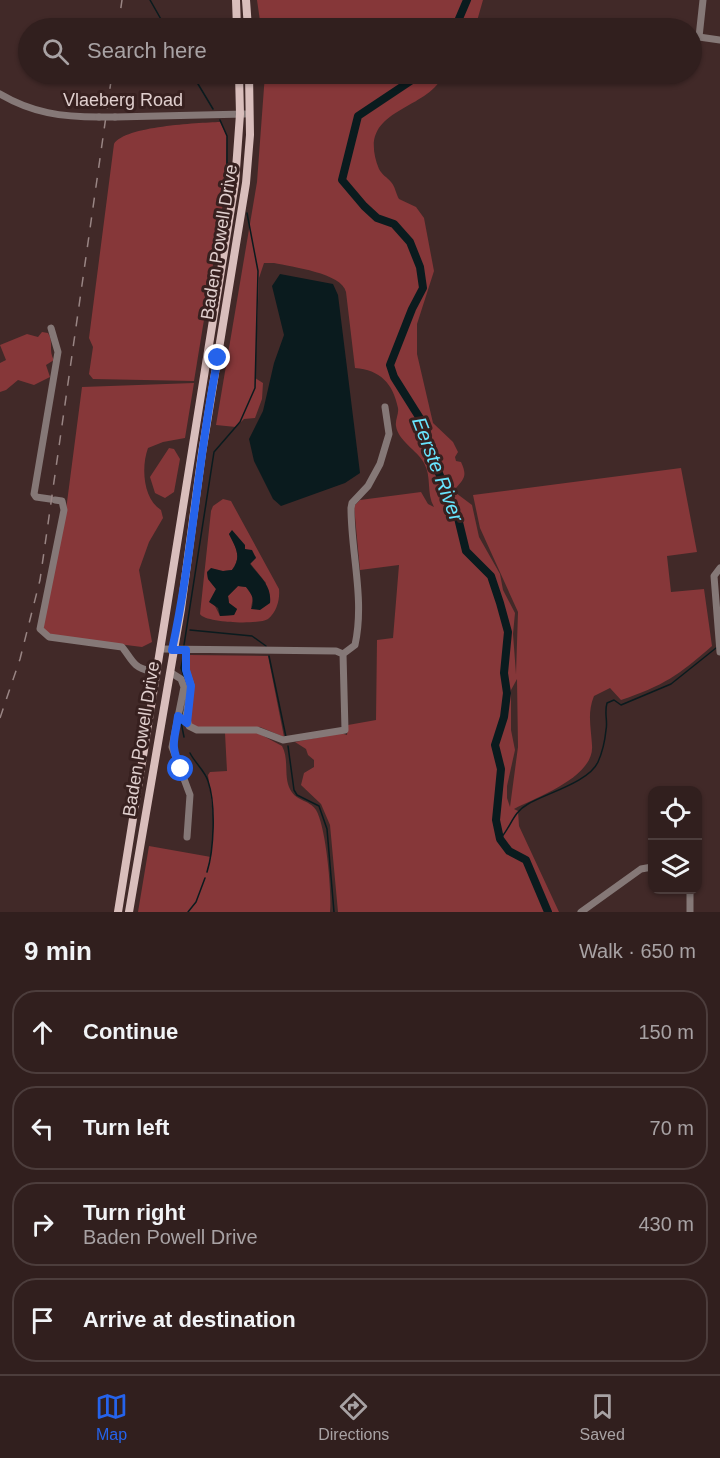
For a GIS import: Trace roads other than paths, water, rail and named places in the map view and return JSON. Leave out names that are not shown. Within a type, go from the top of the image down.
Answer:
[{"type":"main road","points":[[236,0],[237,18]]},
{"type":"main road","points":[[246,0],[247,18]]},
{"type":"main road","name":"Baden Powell Drive","points":[[118,912],[235,183],[240,114],[239,84]]},
{"type":"main road","name":"Baden Powell Drive","points":[[129,912],[172,650],[181,609],[202,453],[246,183],[249,84]]},
{"type":"street","points":[[701,18],[703,0]]},
{"type":"street","points":[[702,37],[720,40]]},
{"type":"street","name":"Vlaeberg Road","points":[[0,94],[42,112],[71,117],[250,113]]},
{"type":"street","points":[[51,328],[58,352],[34,494],[36,497],[62,501],[64,510],[40,630],[49,637],[122,647],[130,662],[138,668],[150,671]]},
{"type":"street","points":[[343,654],[355,645],[357,636],[358,575],[353,556],[351,508],[380,464],[389,434],[385,407]]},
{"type":"street","points":[[720,568],[714,576],[720,652]]},
{"type":"street","points":[[160,649],[336,651],[343,654]]},
{"type":"street","points":[[186,650],[186,670],[191,686],[187,723]]},
{"type":"street","points":[[178,716],[197,730],[256,730],[283,740],[343,731],[346,728],[343,654]]},
{"type":"street","points":[[173,674],[181,679],[184,687],[172,747],[190,795],[187,837]]},
{"type":"street","points":[[581,912],[641,869],[648,868]]},
{"type":"street","points":[[690,894],[690,912]]},
{"type":"waterway","points":[[150,0],[160,18]]},
{"type":"waterway","name":"Eerste River","points":[[459,18],[467,0]]},
{"type":"waterway","points":[[198,84],[213,109]]},
{"type":"waterway","name":"Eerste River","points":[[406,84],[358,116],[342,180],[377,218],[394,224],[410,242],[420,267],[423,288],[412,309],[390,365],[394,377],[426,428],[430,453],[457,514],[466,551],[491,576],[500,603],[508,632],[504,673],[507,693],[504,717],[495,745],[501,769],[496,820],[500,839],[509,851],[526,860],[548,912]]},
{"type":"waterway","points":[[220,120],[227,136],[227,188]]},
{"type":"waterway","points":[[184,645],[214,452],[240,422],[255,388],[258,271],[247,213]]},
{"type":"waterway","points":[[190,630],[252,636],[266,646]]},
{"type":"waterway","points":[[500,839],[515,815],[523,807],[577,781],[593,769],[598,762],[604,742],[607,703],[614,700],[621,705],[671,684],[716,648]]},
{"type":"waterway","points":[[269,656],[286,737]]},
{"type":"waterway","points":[[183,658],[181,668],[184,677]]},
{"type":"waterway","points":[[182,717],[184,710]]},
{"type":"waterway","points":[[181,722],[184,737]]},
{"type":"waterway","points":[[288,746],[294,790],[297,795],[319,806],[327,829],[334,912]]},
{"type":"waterway","points":[[190,753],[207,777],[211,791],[213,840],[207,872]]},
{"type":"waterway","points":[[188,912],[196,902],[205,878]]},
{"type":"railway","points":[[119,18],[122,0]]},
{"type":"railway","points":[[0,718],[20,659],[40,580],[111,84]]}]
